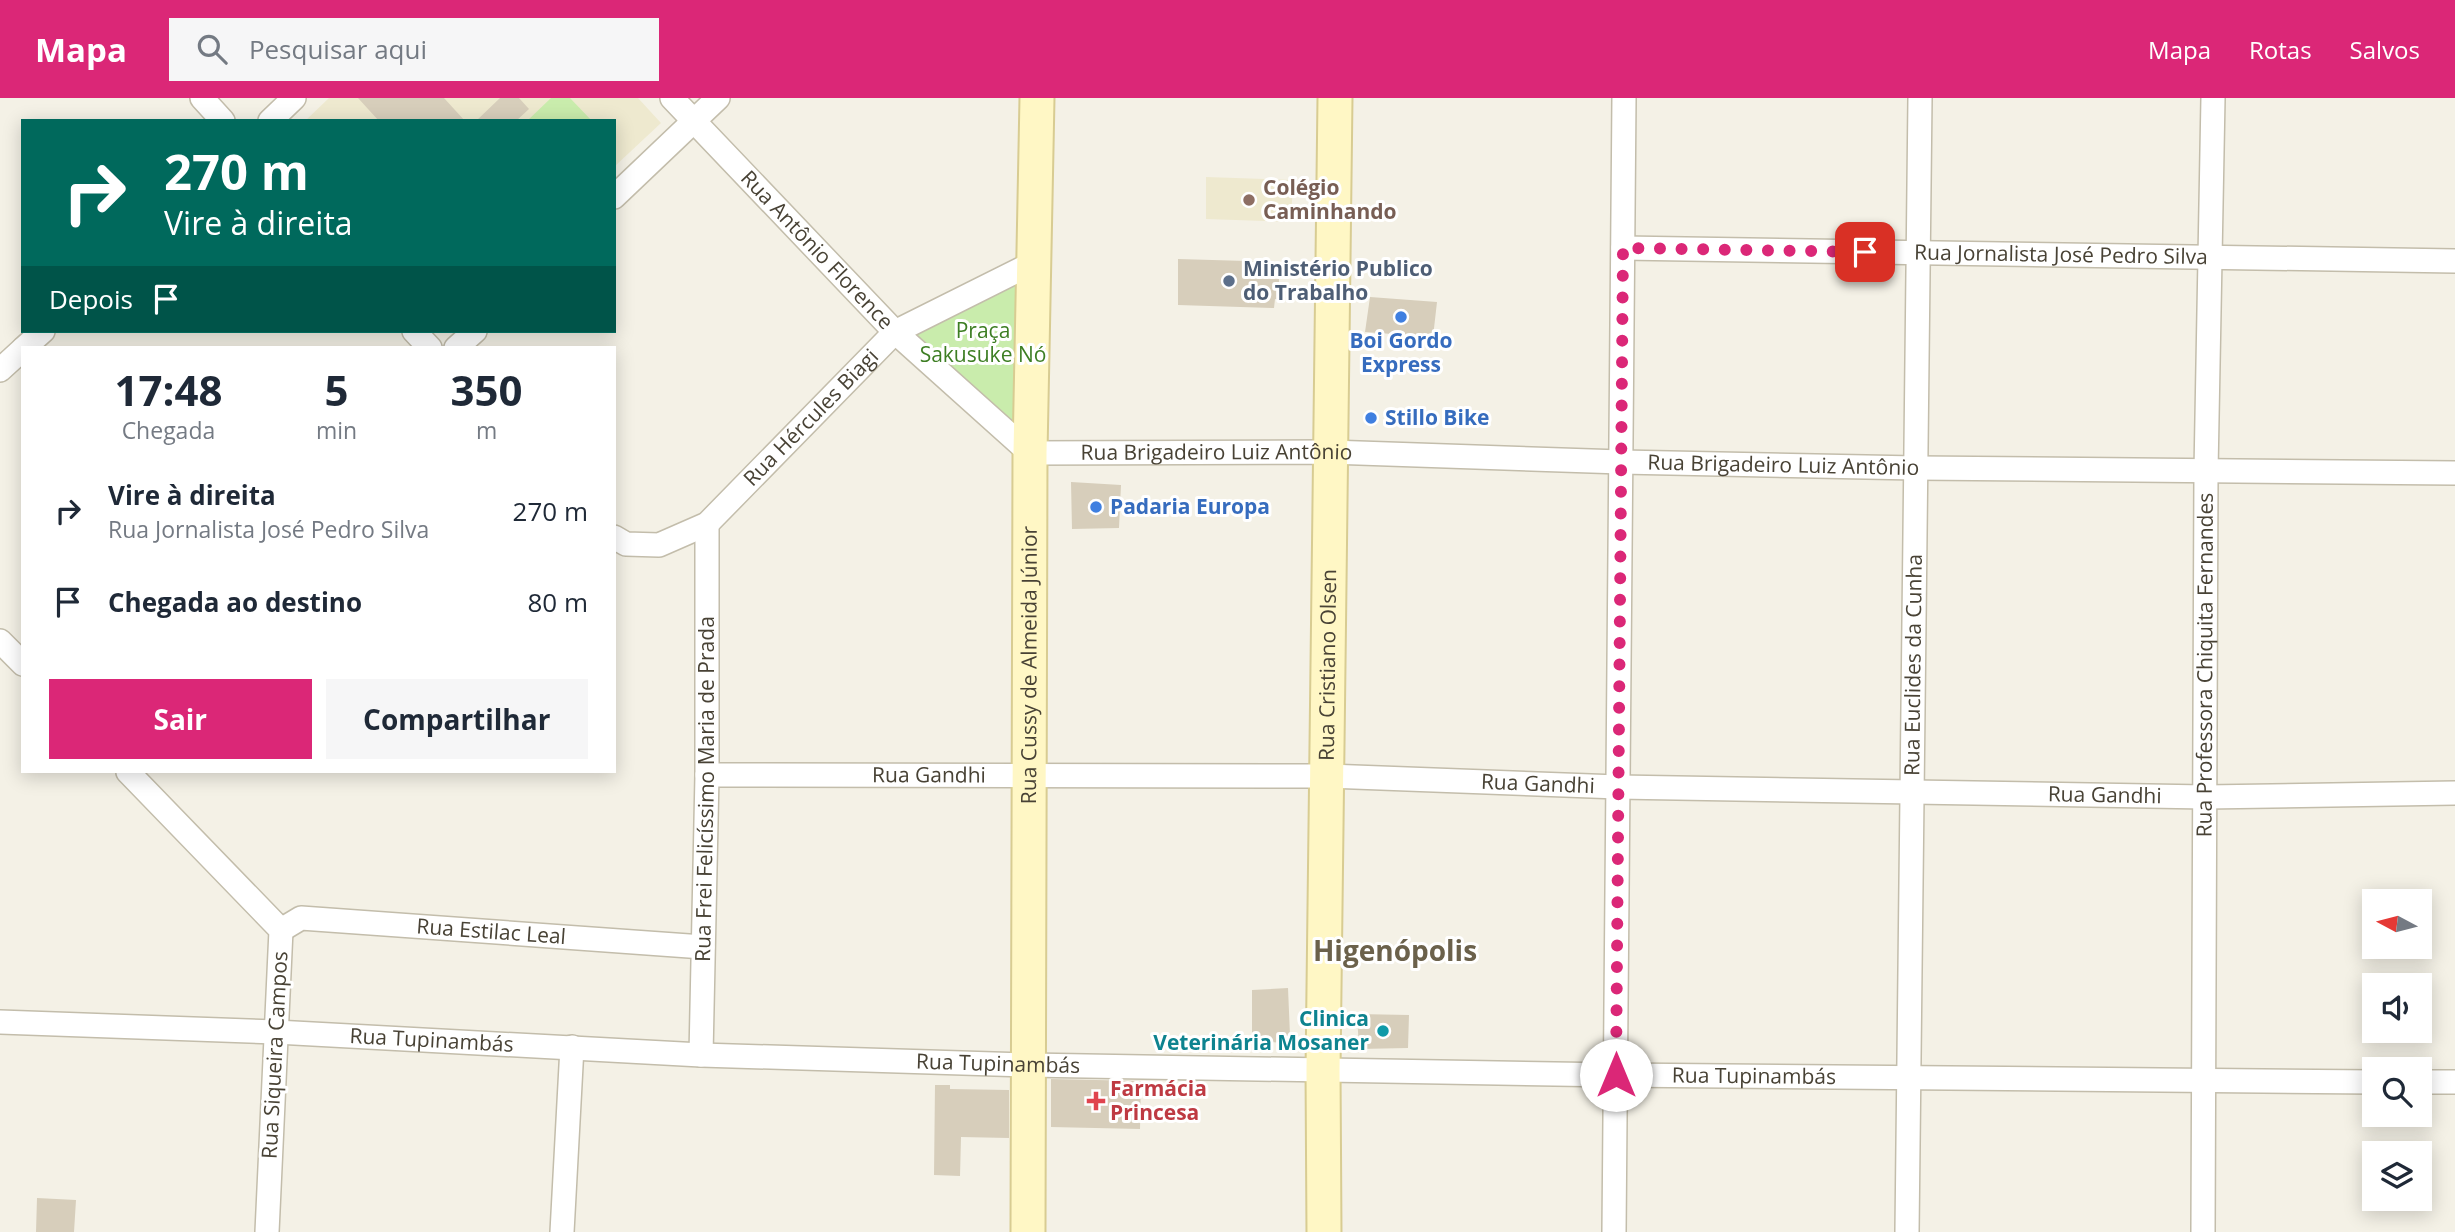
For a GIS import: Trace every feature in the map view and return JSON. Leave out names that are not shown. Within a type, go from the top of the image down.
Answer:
[{"type":"street","points":[[202,98],[221,119]]},
{"type":"street","points":[[272,119],[294,98]]},
{"type":"street","name":"Rua Antônio Florence","points":[[672,98],[895,332],[1030,453]]},
{"type":"street","points":[[616,195],[718,98]]},
{"type":"street","name":"Rua Cussy de Almeida Júnior","points":[[1028,1232],[1030,453],[1037,98]]},
{"type":"street","name":"Rua Cristiano Olsen","points":[[1324,1232],[1323,1070],[1335,98]]},
{"type":"street","points":[[1615,1232],[1624,98]]},
{"type":"street","name":"Rua Euclides da Cunha","points":[[1906,1232],[1920,98]]},
{"type":"street","name":"Rua Professora Chiquita Fernandes","points":[[2203,1232],[2206,471],[2213,98]]},
{"type":"street","name":"Rua Jornalista José Pedro Silva","points":[[1623,248],[2455,261]]},
{"type":"street","name":"Rua Hércules Biagi","points":[[707,524],[895,332],[1035,262]]},
{"type":"street","points":[[26,346],[41,333]]},
{"type":"street","points":[[416,333],[428,346]]},
{"type":"street","points":[[458,346],[473,333]]},
{"type":"street","points":[[0,370],[21,351]]},
{"type":"street","name":"Rua Brigadeiro Luiz Antônio","points":[[1030,453],[1330,452],[1916,468],[2455,473]]},
{"type":"street","points":[[616,538],[626,544],[659,545],[707,524]]},
{"type":"street","name":"Rua Frei Felicíssimo Maria de Prada","points":[[701,1055],[707,775],[707,524]]},
{"type":"street","points":[[0,641],[21,662]]},
{"type":"street","name":"Rua Siqueira Campos","points":[[129,773],[281,930],[267,1232]]},
{"type":"street","name":"Rua Gandhi","points":[[707,775],[1328,776],[1618,787],[2206,797],[2455,793]]},
{"type":"street","name":"Rua Estilac Leal","points":[[281,930],[301,918],[703,947]]},
{"type":"street","name":"Rua Tupinambás","points":[[0,1022],[276,1032],[701,1055],[1029,1065],[1616,1075],[2362,1082]]},
{"type":"street","points":[[562,1232],[572,1047]]},
{"type":"street","points":[[2432,1082],[2455,1082]]},
{"type":"shaded area","points":[[329,98],[638,98],[661,123],[616,165],[616,119],[307,119]]},
{"type":"shaded area","name":"Colégio Caminhando","points":[[1206,177],[1293,180],[1291,222],[1206,219]]},
{"type":"green space","points":[[551,98],[570,98],[590,119],[529,119]]},
{"type":"green space","name":"Praça Sakusuke Nó","points":[[1032,267],[1028,449],[899,331]]},
{"type":"building","points":[[358,98],[444,98],[463,119],[377,119]]},
{"type":"building","points":[[500,98],[519,98],[529,109],[518,119],[478,119]]},
{"type":"building","name":"Ministério Publico do Trabalho","points":[[1178,259],[1279,262],[1279,300],[1275,299],[1274,308],[1178,305]]},
{"type":"building","name":"Boi Gordo Express","points":[[1370,297],[1437,302],[1433,337],[1365,332]]},
{"type":"building","name":"Padaria Europa","points":[[1071,482],[1121,485],[1119,528],[1072,529]]},
{"type":"building","points":[[1288,988],[1290,1035],[1285,1043],[1252,1041],[1252,990]]},
{"type":"building","name":"Clinica Veterinária Mosaner","points":[[1357,1014],[1409,1015],[1408,1048],[1359,1049]]},
{"type":"building","name":"Farmácia Princesa","points":[[1051,1079],[1141,1081],[1140,1129],[1051,1127]]},
{"type":"building","points":[[935,1085],[950,1085],[950,1089],[1009,1090],[1009,1138],[961,1137],[960,1176],[934,1175]]},
{"type":"building","points":[[37,1198],[76,1200],[74,1232],[36,1232]]},
{"type":"place","name":"Colégio Caminhando","points":[[1249,200]]},
{"type":"place","name":"Ministério Publico do Trabalho","points":[[1229,281]]},
{"type":"place","name":"Boi Gordo Express","points":[[1401,317]]},
{"type":"place","name":"Stillo Bike","points":[[1371,418]]},
{"type":"place","name":"Padaria Europa","points":[[1096,507]]},
{"type":"place","name":"Clinica Veterinária Mosaner","points":[[1383,1031]]},
{"type":"place","name":"Farmácia Princesa","points":[[1096,1101]]},
{"type":"district","name":"Higenópolis","points":[[1395,951]]},
{"type":"route","points":[[1616,1075],[1623,248],[1865,252]]}]
